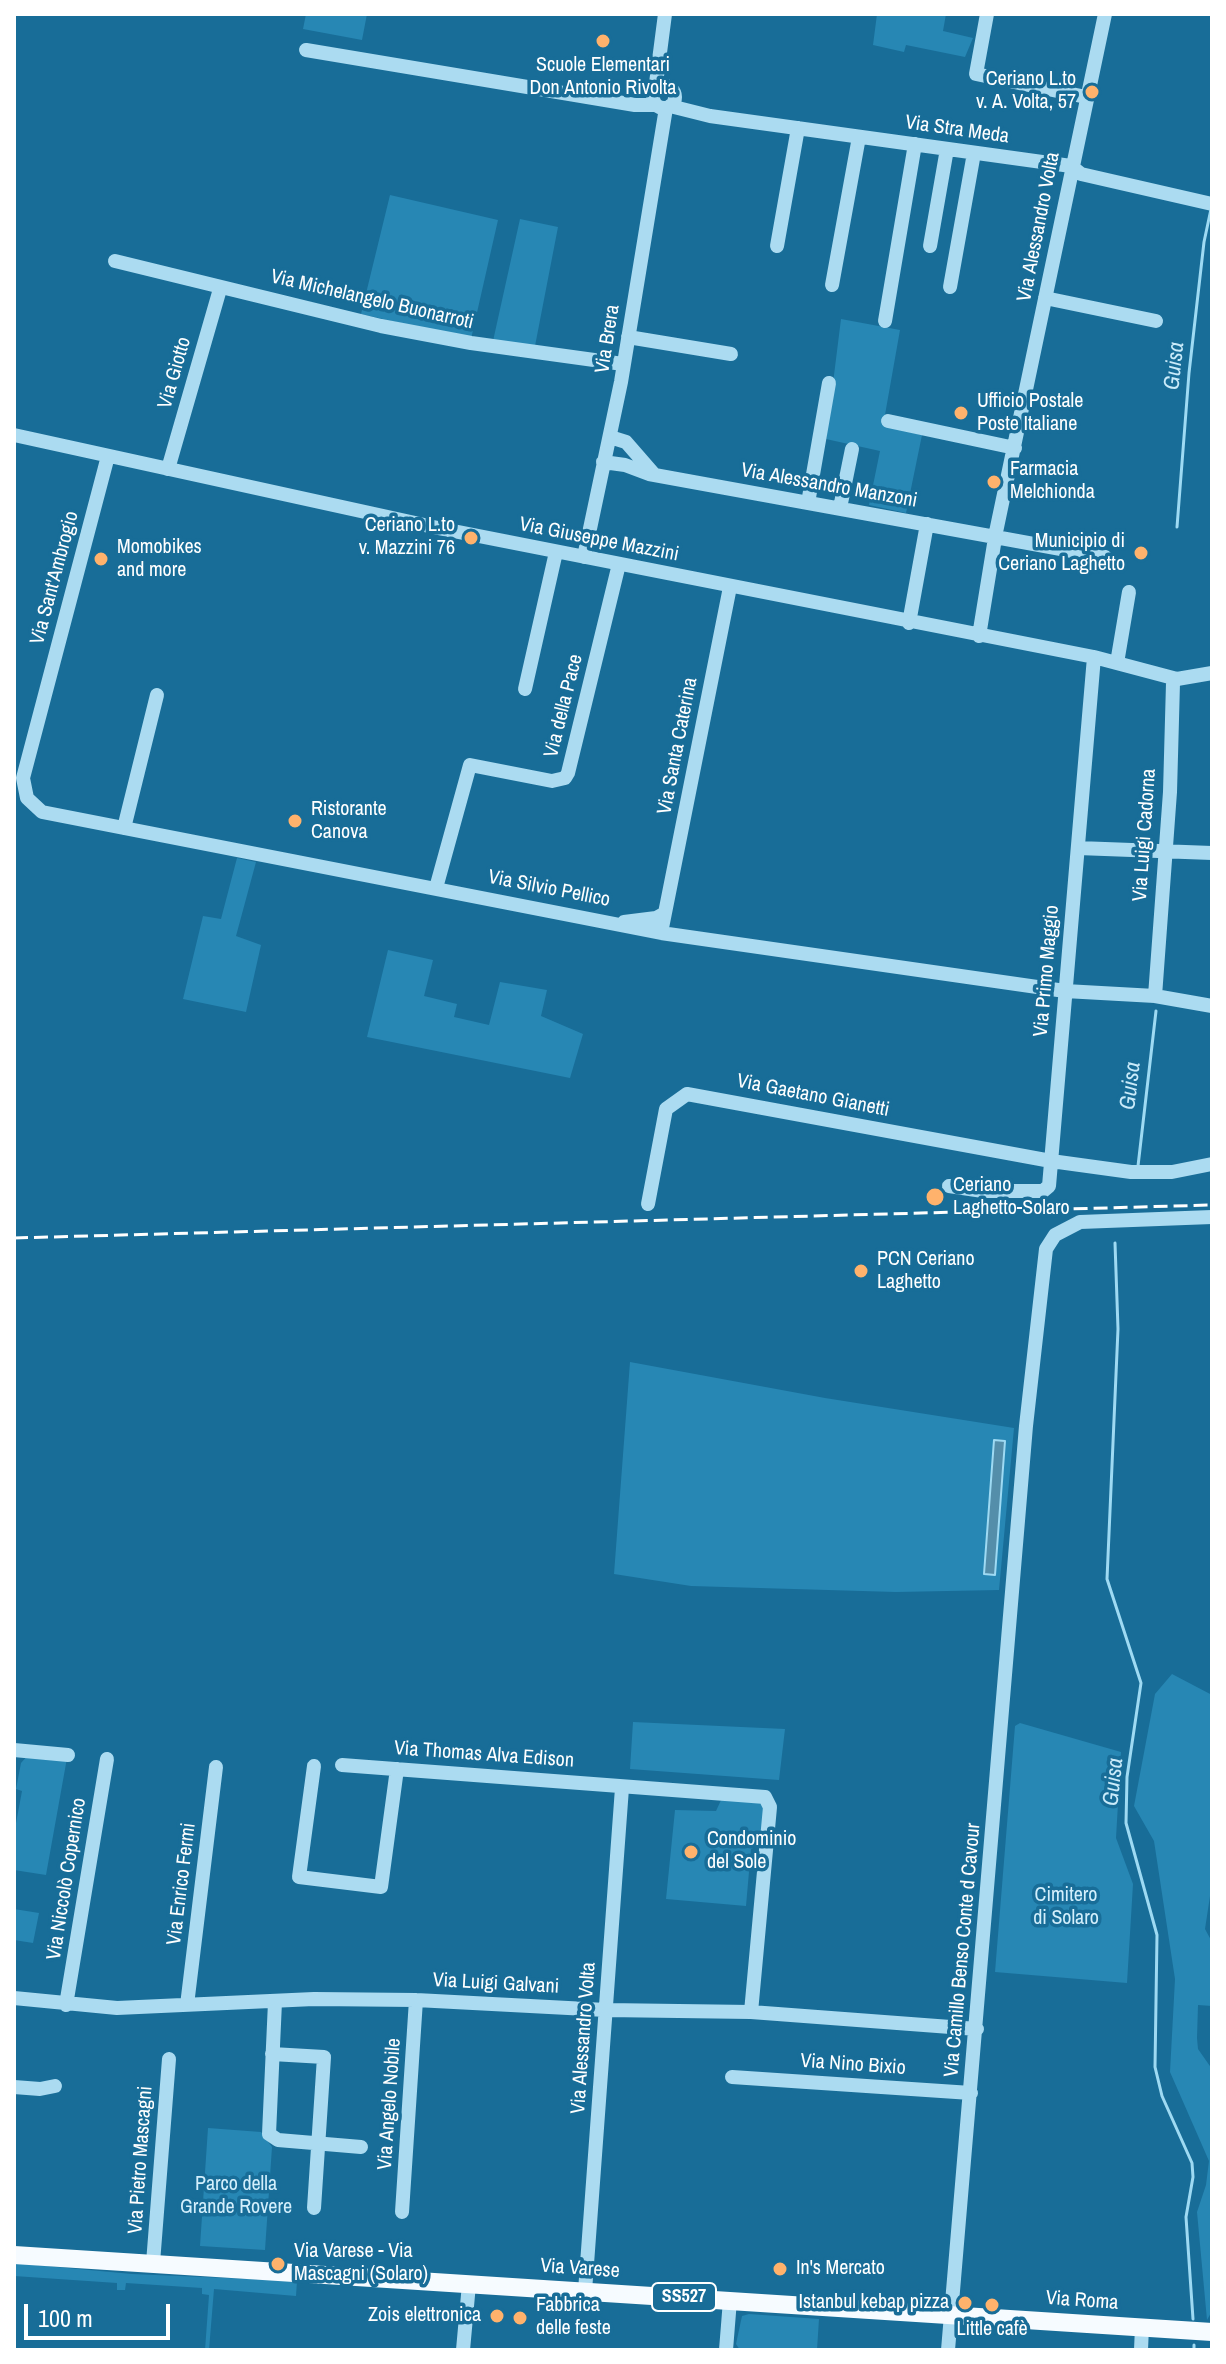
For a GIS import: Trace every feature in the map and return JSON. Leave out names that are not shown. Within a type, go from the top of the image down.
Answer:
[{"type":"main road","name":"Via Varese","points":[[14,2255],[949,2313]]},
{"type":"main road","name":"Via Roma","points":[[949,2313],[1212,2332]]},
{"type":"street","points":[[663,100],[661,61],[665,14]]},
{"type":"street","points":[[987,14],[976,74],[1086,97]]},
{"type":"street","name":"Via Alessandro Volta","points":[[979,636],[995,539],[1105,14]]},
{"type":"street","name":"Via Stra Meda","points":[[306,50],[635,105],[663,100],[692,111],[1071,166],[1081,174],[1212,204]]},
{"type":"street","name":"Via Brera","points":[[584,557],[628,337],[663,125],[663,100]]},
{"type":"street","points":[[777,246],[798,128]]},
{"type":"street","points":[[832,285],[859,137]]},
{"type":"street","points":[[885,321],[915,144]]},
{"type":"street","points":[[930,246],[947,149]]},
{"type":"street","points":[[950,287],[974,153]]},
{"type":"street","name":"Via Michelangelo Buonarroti","points":[[115,261],[220,289],[441,337],[623,364]]},
{"type":"street","name":"Via Giotto","points":[[168,469],[220,289]]},
{"type":"street","points":[[1045,298],[1156,321]]},
{"type":"street","points":[[628,337],[731,354]]},
{"type":"street","points":[[808,503],[829,383]]},
{"type":"street","points":[[888,421],[1015,448]]},
{"type":"street","name":"Via Giuseppe Mazzini","points":[[14,435],[556,552],[1094,657],[1177,679]]},
{"type":"street","points":[[610,437],[626,442],[656,475]]},
{"type":"street","points":[[840,508],[852,449]]},
{"type":"street","name":"Via Sant'Ambrogio","points":[[30,803],[24,789],[25,768],[108,456]]},
{"type":"street","name":"Via Alessandro Manzoni","points":[[603,462],[656,475],[1105,557]]},
{"type":"street","points":[[909,623],[927,524]]},
{"type":"street","points":[[525,689],[556,552]]},
{"type":"street","name":"Via della Pace","points":[[436,888],[466,770],[470,765],[552,781],[565,778],[619,564]]},
{"type":"street","name":"Via Santa Caterina","points":[[661,933],[730,587]]},
{"type":"street","points":[[1117,663],[1129,592]]},
{"type":"street","name":"Via Primo Maggio","points":[[949,1186],[983,1191],[1043,1191],[1049,1186],[1094,657]]},
{"type":"street","points":[[1177,679],[1212,673]]},
{"type":"street","name":"Via Luigi Cadorna","points":[[1155,996],[1163,850],[1170,792],[1173,683],[1177,679]]},
{"type":"street","points":[[124,828],[157,695]]},
{"type":"street","name":"Via Silvio Pellico","points":[[30,803],[42,812],[661,933],[1065,991],[1155,996],[1212,1006]]},
{"type":"street","points":[[1078,848],[1212,853]]},
{"type":"street","points":[[621,924],[665,913]]},
{"type":"street","name":"Via Gaetano Gianetti","points":[[648,1204],[666,1109],[687,1094],[1051,1161],[1131,1172],[1172,1172],[1212,1164]]},
{"type":"street","name":"Via Camillo Benso Conte d Cavour","points":[[948,2350],[1013,1591],[1042,1273],[1049,1242],[1071,1225],[1092,1220],[1212,1217]]},
{"type":"street","points":[[15,1753],[68,1755]]},
{"type":"street","name":"Via Niccolò Copernico","points":[[66,2005],[107,1759]]},
{"type":"street","name":"Via Thomas Alva Edison","points":[[342,1765],[622,1788],[760,1794],[768,1799],[770,1807],[751,2012]]},
{"type":"street","points":[[314,1766],[299,1877],[381,1887],[397,1769]]},
{"type":"street","name":"Via Enrico Fermi","points":[[187,2005],[216,1767]]},
{"type":"street","name":"Via Alessandro Volta","points":[[585,2291],[622,1788]]},
{"type":"street","name":"Via Luigi Galvani","points":[[14,1998],[66,2005],[187,2005],[314,1999],[416,2000],[606,2010],[751,2012],[977,2029]]},
{"type":"street","name":"Via Angelo Nobile","points":[[402,2212],[416,2000]]},
{"type":"street","points":[[275,2002],[269,2134],[274,2140],[361,2147]]},
{"type":"street","points":[[272,2054],[324,2057],[314,2208]]},
{"type":"street","name":"Via Pietro Mascagni","points":[[159,2264],[169,2059]]},
{"type":"street","name":"Via Nino Bixio","points":[[732,2077],[971,2093]]},
{"type":"street","points":[[14,2087],[40,2089],[55,2086]]},
{"type":"street","points":[[463,2350],[469,2284]]},
{"type":"street","points":[[726,2350],[730,2300]]},
{"type":"street","points":[[1141,2350],[1142,2327]]},
{"type":"green space","points":[[306,14],[367,14],[362,40],[303,29]]},
{"type":"green space","points":[[877,14],[946,14],[943,31],[973,38],[965,57],[906,45],[904,52],[873,45]]},
{"type":"green space","points":[[390,195],[498,220],[471,339],[361,314]]},
{"type":"green space","points":[[520,219],[558,227],[535,346],[493,341]]},
{"type":"green space","points":[[841,319],[900,330],[883,426],[922,435],[906,513],[869,505],[880,451],[826,439]]},
{"type":"green space","points":[[237,858],[256,862],[236,936],[261,945],[246,1012],[183,999],[203,916],[221,919]]},
{"type":"green space","points":[[388,950],[433,960],[424,996],[457,1004],[454,1017],[489,1025],[500,982],[547,990],[541,1016],[583,1034],[570,1078],[367,1037]]},
{"type":"green space","points":[[630,1362],[825,1398],[1014,1428],[999,1590],[896,1592],[691,1586],[614,1574]]},
{"type":"green space","points":[[1172,1674],[1212,1695],[1212,1883],[1205,1929],[1212,1942],[1212,2006],[1198,2005],[1197,2038],[1198,2049],[1212,2069],[1212,2311],[1207,2320],[1197,2212],[1206,2185],[1209,2161],[1170,2072],[1175,1979],[1154,1841],[1134,1806],[1155,1694]]},
{"type":"green space","points":[[633,1722],[785,1729],[779,1780],[630,1769]]},
{"type":"green space","name":"Cimitero di Solaro","points":[[1020,1723],[1121,1752],[1116,1838],[1133,1884],[1127,1983],[995,1972],[1015,1726]]},
{"type":"green space","points":[[28,1755],[67,1758],[46,1875],[14,1870],[14,1834],[22,1791],[16,1789],[21,1763]]},
{"type":"green space","points":[[722,1798],[759,1800],[764,1805],[761,1844],[751,1849],[746,1906],[666,1899],[675,1810],[716,1811]]},
{"type":"green space","points":[[14,1909],[39,1913],[33,1943],[14,1940]]},
{"type":"green space","name":"Parco della Grande Rovere","points":[[208,2128],[261,2132],[272,2147],[265,2250],[200,2246]]},
{"type":"green space","points":[[14,2263],[132,2274],[297,2281],[296,2296],[214,2289],[209,2350],[205,2350],[209,2295],[202,2294],[202,2288],[126,2283],[125,2290],[117,2290],[117,2283],[14,2276]]},
{"type":"green space","points":[[742,2316],[819,2319],[817,2350],[740,2350],[736,2344]]},
{"type":"shaded area","points":[[994,1440],[1005,1441],[995,1575],[984,1574]]},
{"type":"waterway","name":"Guisa","points":[[1177,527],[1189,373],[1204,242],[1211,209]]},
{"type":"waterway","name":"Guisa","points":[[1138,1166],[1156,1011]]},
{"type":"waterway","name":"Guisa","points":[[1115,1243],[1118,1329],[1107,1579],[1141,1683],[1127,1777],[1126,1823],[1157,1935],[1155,2067],[1162,2096],[1192,2163],[1193,2177],[1186,2217],[1193,2319]]},
{"type":"waterway","name":"Guisa","points":[[1194,2345],[1194,2350]]},
{"type":"railway","points":[[14,1238],[1212,1205]]},
{"type":"place","name":"Scuole Elementari Don Antonio Rivolta","points":[[603,41]]},
{"type":"place","name":"Ceriano L.to v. A. Volta, 57","points":[[1092,92]]},
{"type":"place","name":"Ufficio Postale Poste Italiane","points":[[961,413]]},
{"type":"place","name":"Farmacia Melchionda","points":[[994,482]]},
{"type":"place","name":"Ceriano L.to v. Mazzini 76","points":[[471,538]]},
{"type":"place","name":"Municipio di Ceriano Laghetto","points":[[1141,553]]},
{"type":"place","name":"Momobikes and more","points":[[101,559]]},
{"type":"place","name":"Ristorante Canova","points":[[295,821]]},
{"type":"place","name":"Ceriano Laghetto-Solaro","points":[[935,1197]]},
{"type":"place","name":"PCN Ceriano Laghetto","points":[[861,1271]]},
{"type":"place","name":"Condominio del Sole","points":[[691,1852]]},
{"type":"place","name":"Via Varese - Via Mascagni (Solaro)","points":[[278,2264]]},
{"type":"place","name":"In's Mercato","points":[[780,2269]]},
{"type":"place","name":"Istanbul kebap pizza","points":[[965,2303]]},
{"type":"place","name":"Little cafè","points":[[992,2305]]},
{"type":"place","name":"Zois elettronica","points":[[497,2316]]},
{"type":"place","name":"Fabbrica delle feste","points":[[520,2318]]}]
